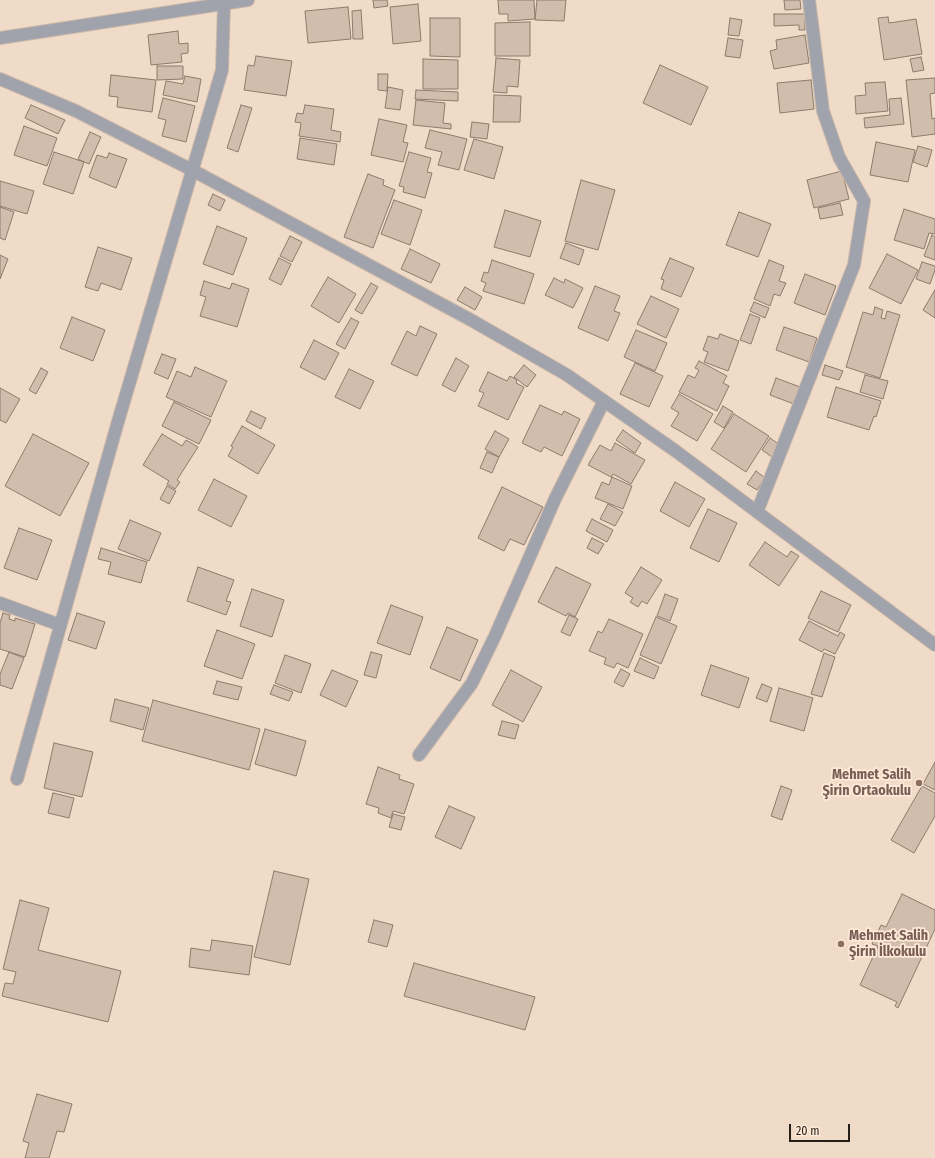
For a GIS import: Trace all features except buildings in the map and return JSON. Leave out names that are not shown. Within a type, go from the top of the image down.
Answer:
[{"type":"street","points":[[0,38],[206,3],[224,4],[248,0]]},
{"type":"street","points":[[757,512],[854,265],[864,201],[839,157],[823,111],[809,0]]},
{"type":"street","points":[[17,779],[117,425],[222,70],[224,4]]},
{"type":"street","points":[[0,79],[76,111],[192,170],[471,320],[567,375],[677,452],[935,645]]},
{"type":"street","points":[[419,755],[472,683],[495,636],[555,499],[604,401]]},
{"type":"street","points":[[0,603],[60,625]]},
{"type":"place","name":"Mehmet Salih Şirin Ortaokulu","points":[[919,783]]},
{"type":"place","name":"Mehmet Salih Şirin İlkokulu","points":[[841,944]]}]
